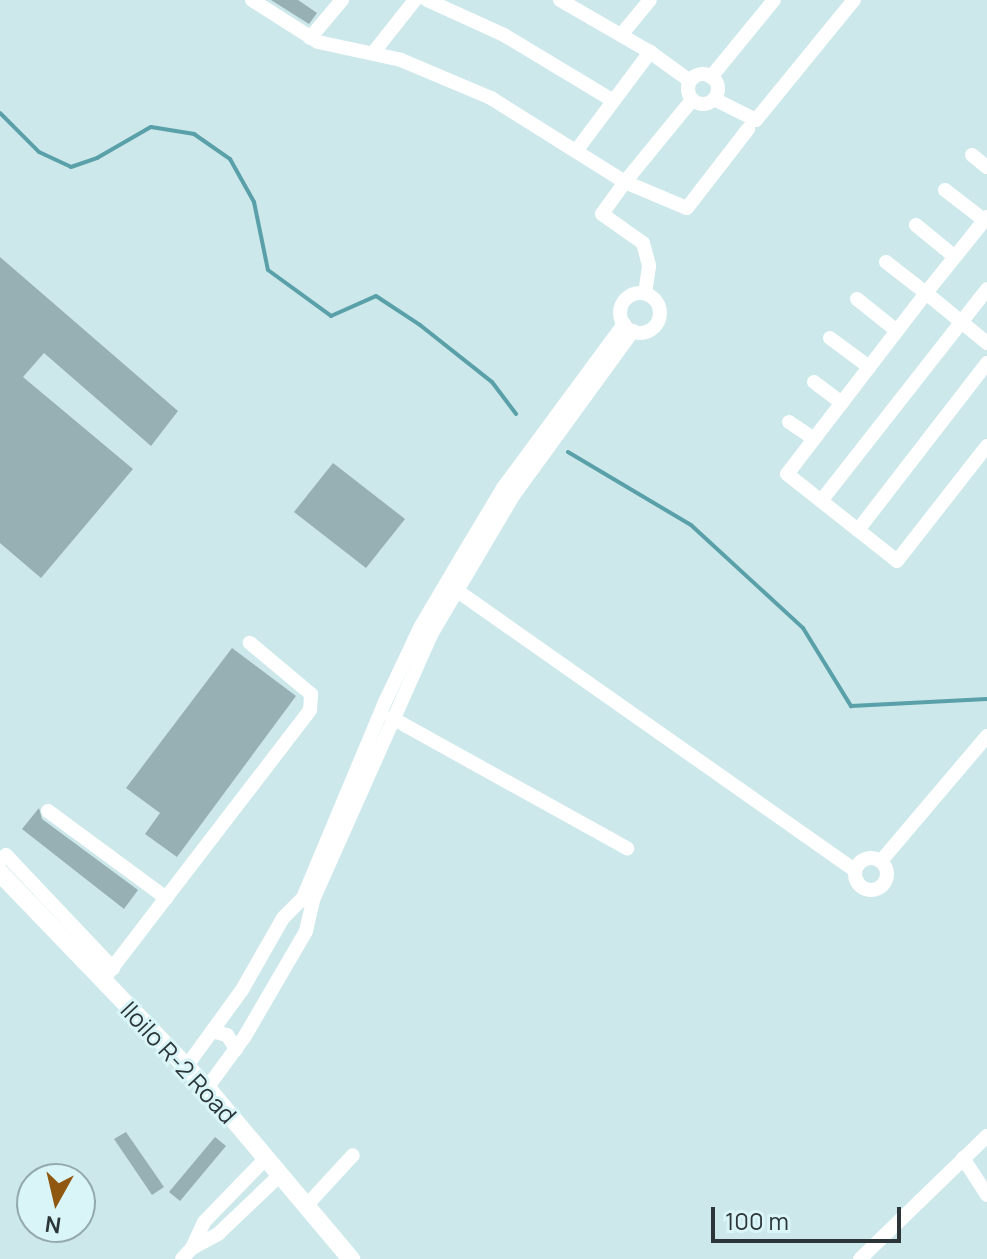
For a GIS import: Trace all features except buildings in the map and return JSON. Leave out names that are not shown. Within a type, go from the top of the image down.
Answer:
[{"type":"main road","name":"Iloilo R-2 Road","points":[[0,873],[108,974],[351,1259]]},
{"type":"street","points":[[310,38],[342,0]]},
{"type":"street","points":[[373,53],[415,0]]},
{"type":"street","points":[[427,0],[504,35],[612,100]]},
{"type":"street","points":[[621,35],[650,0]]},
{"type":"street","points":[[711,77],[774,0]]},
{"type":"street","points":[[714,99],[756,120],[854,0]]},
{"type":"street","points":[[259,2],[310,38],[401,60],[491,98],[625,182],[687,208],[748,129]]},
{"type":"street","points":[[569,2],[650,52],[690,81]]},
{"type":"street","points":[[576,151],[650,52]]},
{"type":"street","points":[[702,75],[711,77],[718,90],[714,99],[705,104],[692,100],[688,91],[690,81],[702,75]]},
{"type":"street","points":[[645,293],[649,266],[643,243],[602,214],[692,100]]},
{"type":"street","points":[[972,155],[987,167]]},
{"type":"street","points":[[945,190],[986,219],[787,474],[897,561],[987,446]]},
{"type":"street","points":[[916,225],[955,257]]},
{"type":"street","points":[[886,262],[987,343]]},
{"type":"street","points":[[821,501],[987,289]]},
{"type":"street","points":[[645,293],[656,300],[660,319],[652,329],[628,328],[622,304],[632,294],[645,293]]},
{"type":"street","points":[[857,299],[897,331]]},
{"type":"street","points":[[186,1067],[242,990],[283,918],[303,898],[328,851],[427,630],[466,562],[508,492],[628,328]]},
{"type":"street","points":[[830,338],[869,367]]},
{"type":"street","points":[[858,530],[987,363]]},
{"type":"street","points":[[814,382],[842,403]]},
{"type":"street","points":[[789,422],[814,439]]},
{"type":"street","points":[[452,587],[855,870],[861,886],[874,890],[887,878],[881,861]]},
{"type":"street","points":[[0,861],[6,855],[108,974],[310,710],[311,694],[250,643]]},
{"type":"street","points":[[392,708],[627,848]]},
{"type":"street","points":[[881,861],[987,736]]},
{"type":"street","points":[[48,811],[166,898]]},
{"type":"street","points":[[207,1088],[264,1005],[306,931],[328,851]]},
{"type":"street","points":[[855,870],[867,858],[881,861]]},
{"type":"street","points":[[283,918],[306,931]]},
{"type":"street","points":[[242,990],[264,1005]]},
{"type":"street","points":[[212,1031],[227,1035],[236,1049]]},
{"type":"street","points":[[860,1259],[987,1136]]},
{"type":"street","points":[[306,1206],[353,1155]]},
{"type":"street","points":[[192,1255],[204,1222],[266,1158]]},
{"type":"street","points":[[963,1158],[987,1195]]},
{"type":"street","points":[[192,1255],[280,1175]]},
{"type":"waterway","points":[[0,113],[39,152],[71,167],[97,158],[151,127],[194,134],[230,159],[254,202],[268,270],[331,316],[376,296],[420,325],[492,382],[516,414]]},
{"type":"waterway","points":[[568,452],[691,525],[803,628],[851,706],[987,699]]}]
